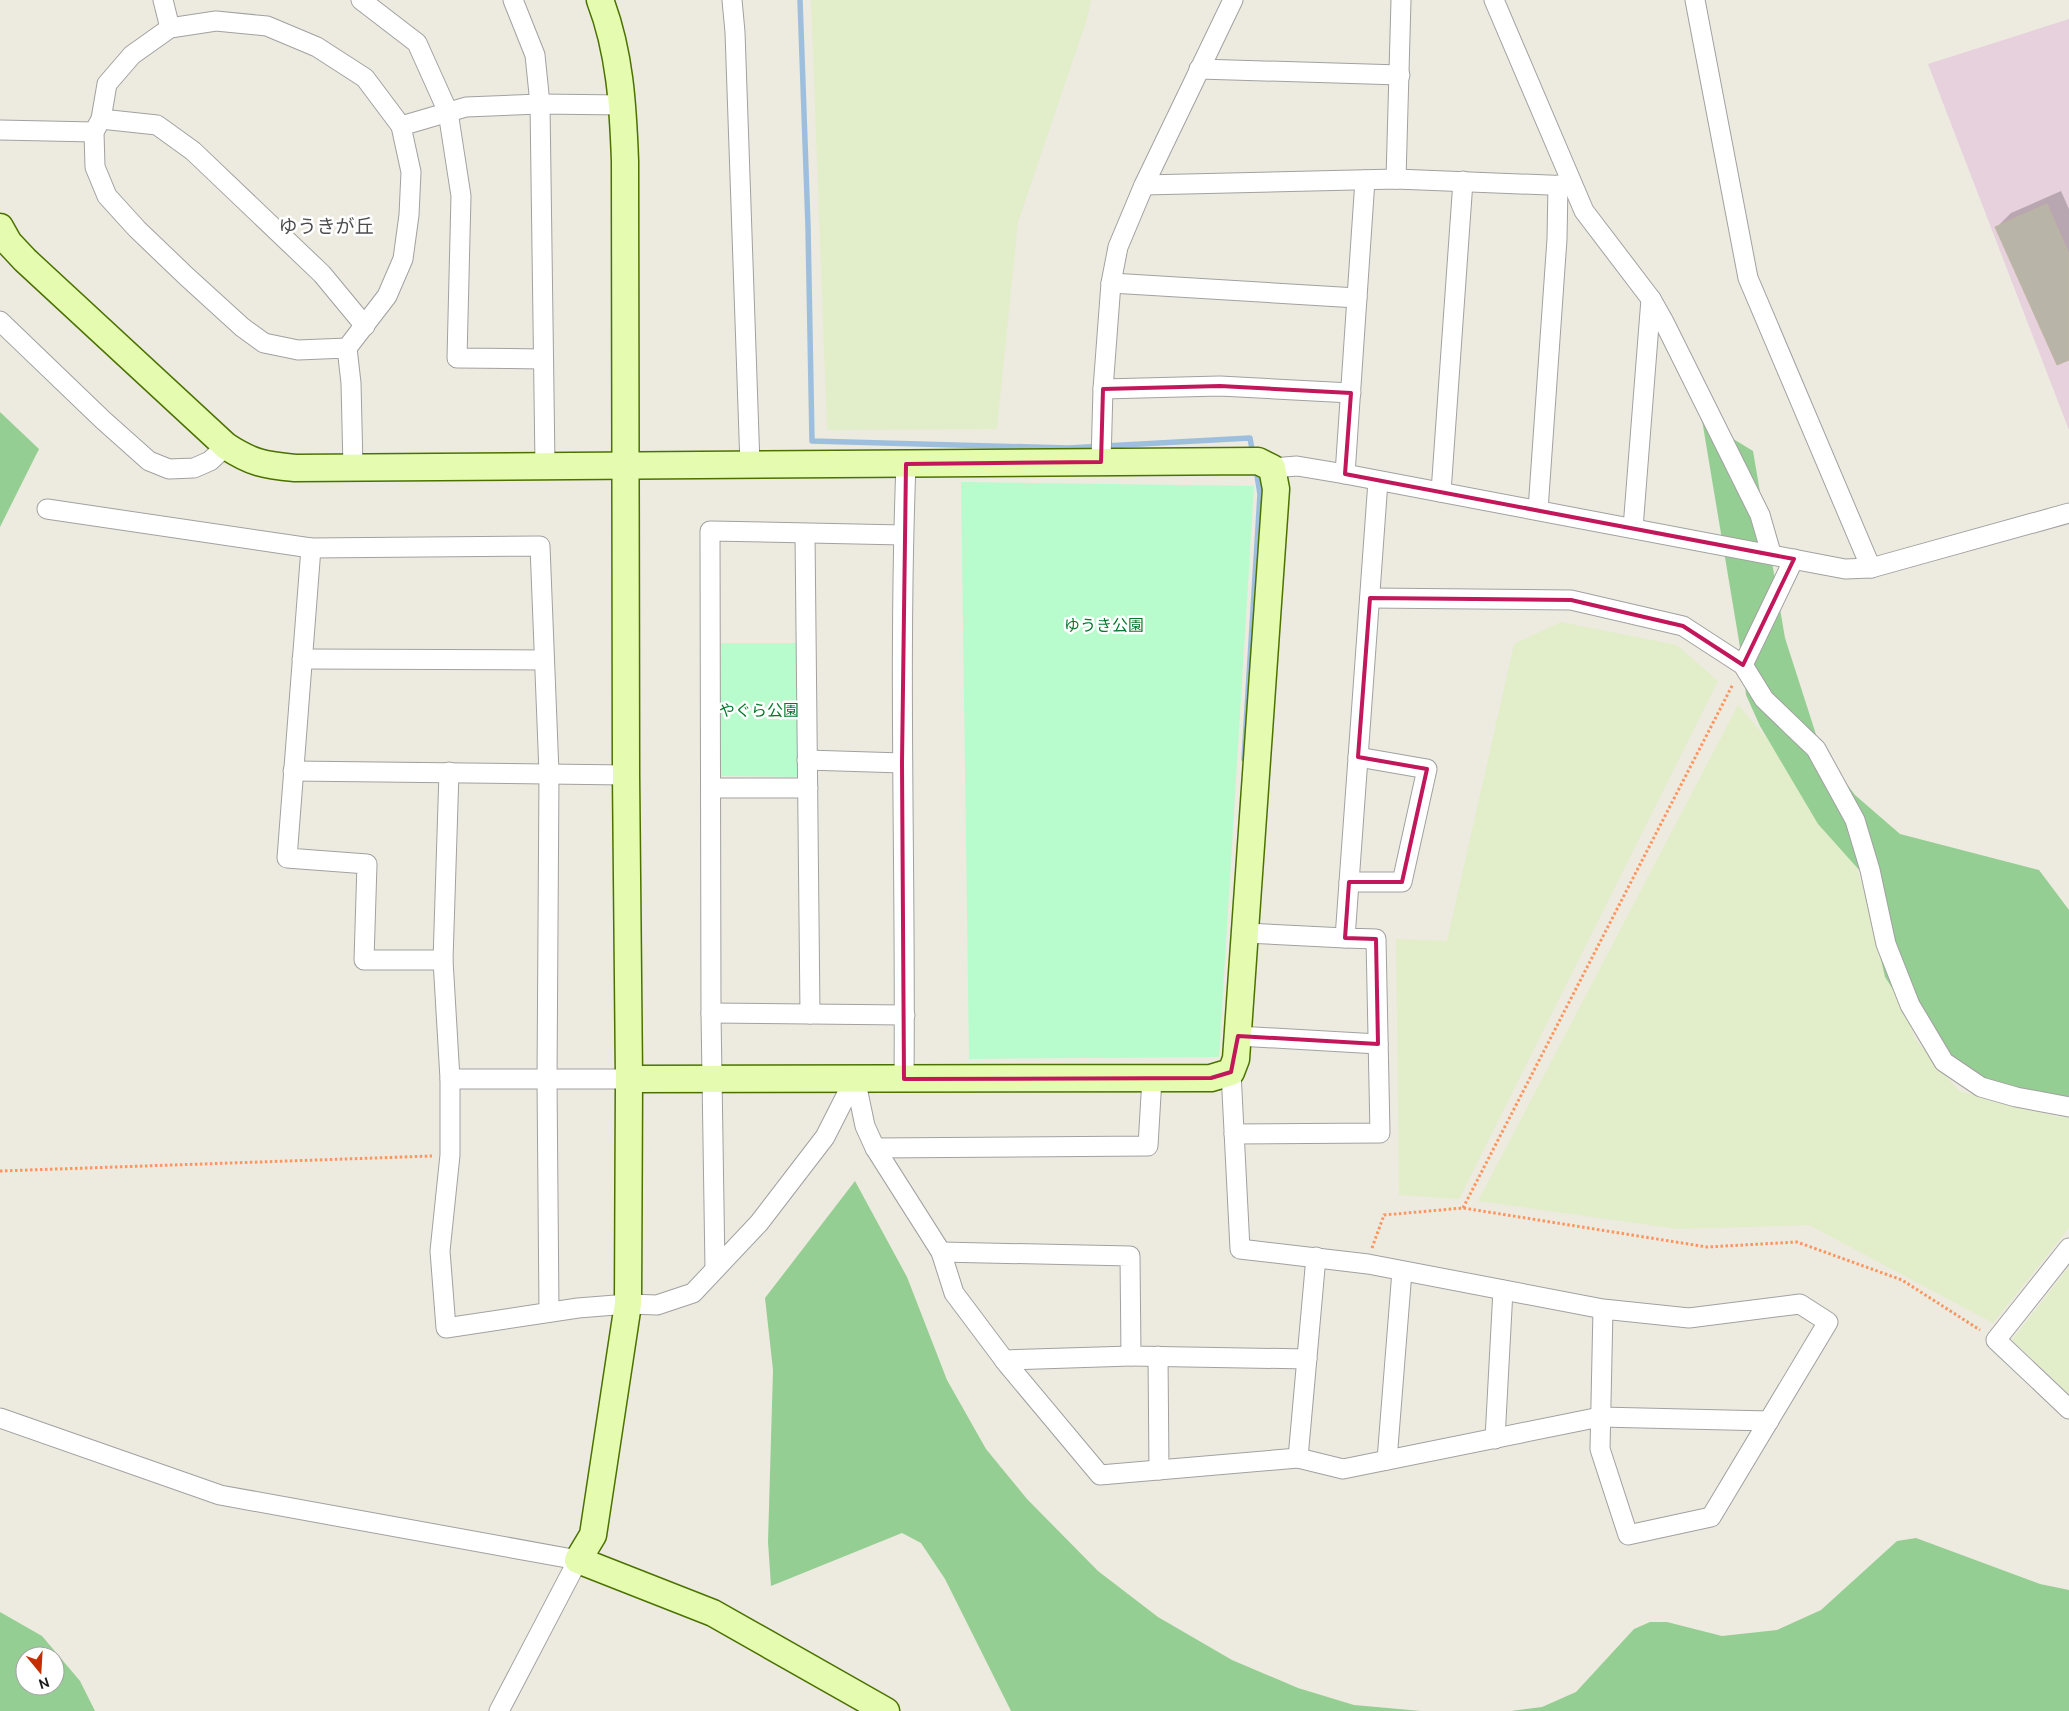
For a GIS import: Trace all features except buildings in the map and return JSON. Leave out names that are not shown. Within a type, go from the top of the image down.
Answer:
[{"type":"street","points":[[163,0],[170,28]]},
{"type":"street","points":[[361,0],[416,43],[448,112],[461,196],[457,358],[543,359]]},
{"type":"street","points":[[513,0],[535,55],[540,104],[545,465]]},
{"type":"street","points":[[499,1711],[593,1535],[628,1304],[626,171],[623,105],[618,62],[610,26],[600,0]]},
{"type":"street","points":[[732,0],[735,32],[750,465]]},
{"type":"street","points":[[1101,462],[1111,283],[1118,247],[1144,185],[1233,0]]},
{"type":"street","points":[[1396,179],[1401,0]]},
{"type":"street","points":[[1494,0],[1565,185],[1651,299],[1664,322],[1760,515],[1771,553]]},
{"type":"street","points":[[1695,0],[1748,278],[1871,568]]},
{"type":"street","points":[[347,348],[298,350],[264,343],[242,327],[137,229],[107,196],[95,167],[97,125],[107,84],[132,55],[170,28],[216,21],[267,26],[317,47],[365,78],[401,126],[410,172],[409,215],[403,259],[387,296],[347,348],[351,383],[353,467]]},
{"type":"street","points":[[1200,69],[1400,75]]},
{"type":"street","points":[[401,126],[466,107],[540,104],[623,105]]},
{"type":"street","points":[[0,130],[97,125],[157,125],[193,151],[322,274],[365,326]]},
{"type":"street","points":[[1144,185],[1396,179],[1565,185]]},
{"type":"street","points":[[1345,474],[1365,180]]},
{"type":"street","points":[[1440,492],[1463,181]]},
{"type":"street","points":[[1538,510],[1557,239],[1565,185]]},
{"type":"street","points":[[0,227],[9,243],[25,260],[226,446],[244,458],[264,465],[295,468],[1258,461],[1272,468],[1297,466],[1345,474],[1771,553],[1845,569],[1871,568],[2069,513]]},
{"type":"street","points":[[1111,283],[1357,298]]},
{"type":"street","points":[[1633,528],[1651,299]]},
{"type":"street","points":[[0,321],[103,420],[149,461],[169,469],[194,468],[210,461],[226,446]]},
{"type":"street","points":[[1104,389],[1220,386],[1351,393]]},
{"type":"street","points":[[904,1079],[902,763],[903,535],[906,464]]},
{"type":"street","points":[[1272,468],[1276,489],[1238,1036],[1236,1058],[1231,1072],[1240,1249],[1368,1264],[1603,1309],[1689,1318],[1800,1304],[1828,1322],[1711,1517],[1628,1535],[1600,1449],[1603,1309]]},
{"type":"street","points":[[1345,938],[1378,481]]},
{"type":"street","points":[[47,509],[310,548],[540,546],[549,773],[547,1080],[549,1312]]},
{"type":"street","points":[[715,1269],[711,1013],[710,531],[903,535]]},
{"type":"street","points":[[805,534],[810,1014]]},
{"type":"street","points":[[310,548],[287,858],[367,864],[364,960],[443,960]]},
{"type":"street","points":[[1743,665],[1794,559]]},
{"type":"street","points":[[1370,598],[1571,600],[1683,626],[1743,665],[1764,699],[1816,749],[1855,820],[1870,870],[1886,944],[1910,1005],[1944,1062],[1981,1087],[2016,1097],[2069,1107]]},
{"type":"street","points":[[302,659],[544,660]]},
{"type":"street","points":[[1349,882],[1402,882],[1427,769],[1358,757]]},
{"type":"street","points":[[808,760],[902,763]]},
{"type":"street","points":[[293,771],[626,775]]},
{"type":"street","points":[[449,772],[443,960],[450,1079],[450,1155],[440,1251],[446,1328],[549,1312],[628,1304],[657,1304],[693,1293],[759,1222],[825,1138],[854,1078]]},
{"type":"street","points":[[711,788],[808,788]]},
{"type":"street","points":[[1234,1134],[1380,1133],[1376,939],[1245,934]]},
{"type":"street","points":[[711,1013],[905,1016]]},
{"type":"street","points":[[1238,1036],[1378,1044]]},
{"type":"street","points":[[450,1079],[1211,1078],[1231,1072]]},
{"type":"street","points":[[854,1078],[865,1126],[875,1148],[940,1252],[954,1293],[1004,1360],[1100,1475],[1298,1458],[1343,1469],[1600,1417],[1769,1421]]},
{"type":"street","points":[[875,1148],[1148,1146],[1152,1078]]},
{"type":"street","points":[[2069,1248],[1996,1340],[2069,1409]]},
{"type":"street","points":[[940,1252],[1130,1256],[1131,1356]]},
{"type":"street","points":[[1298,1458],[1316,1257]]},
{"type":"street","points":[[1387,1460],[1402,1271]]},
{"type":"street","points":[[1494,1439],[1503,1290]]},
{"type":"street","points":[[1004,1360],[1131,1356],[1307,1359]]},
{"type":"street","points":[[1158,1356],[1159,1470]]},
{"type":"street","points":[[0,1418],[220,1495],[578,1560],[713,1613],[886,1711]]},
{"type":"path","points":[[1463,1208],[1743,665]]},
{"type":"path","points":[[0,1171],[450,1155]]},
{"type":"path","points":[[1368,1264],[1368,1259],[1384,1215],[1463,1208],[1707,1247],[1797,1242],[1902,1280],[1996,1340]]},
{"type":"highlighted area","points":[[1220,386],[1351,393],[1345,474],[1794,559],[1743,665],[1683,626],[1571,600],[1370,598],[1358,757],[1427,769],[1402,882],[1349,882],[1345,938],[1376,939],[1378,1044],[1238,1036],[1231,1072],[1211,1078],[904,1079],[902,763],[906,464],[1101,462],[1103,389]]},
{"type":"shaded area","points":[[2069,19],[2069,430],[1928,64]]},
{"type":"green space","points":[[811,0],[1091,0],[1087,19],[1018,222],[997,429],[827,430]]},
{"type":"green space","points":[[0,412],[39,449],[0,527]]},
{"type":"green space","points":[[1702,420],[1753,451],[1785,638],[1821,750],[1855,795],[1900,834],[2039,870],[2069,910],[2069,1096],[2004,1097],[1955,1062],[1918,1028],[1885,977],[1861,872],[1818,824],[1760,726],[1746,695],[1743,665]]},
{"type":"green space","name":"ゆうき公園","points":[[961,482],[1254,486],[1219,1057],[969,1059]]},
{"type":"green space","points":[[1561,622],[1677,645],[1718,681],[1459,1199],[1399,1195],[1396,939],[1447,941],[1514,644]]},
{"type":"green space","name":"やぐら公園","points":[[721,643],[797,643],[799,777],[719,776]]},
{"type":"green space","points":[[1738,705],[1842,826],[1915,1039],[1959,1091],[2058,1117],[2069,1116],[2069,1228],[1993,1323],[1809,1225],[1678,1229],[1478,1201]]},
{"type":"green space","points":[[855,1181],[907,1277],[947,1380],[986,1449],[1027,1499],[1098,1571],[1158,1617],[1232,1660],[1298,1688],[1354,1705],[1421,1711],[1011,1711],[945,1579],[921,1543],[902,1533],[771,1586],[768,1542],[773,1370],[765,1298]]},
{"type":"green space","points":[[2069,1267],[2069,1394],[2012,1340]]},
{"type":"green space","points":[[1916,1538],[2040,1584],[2069,1590],[2069,1711],[1511,1711],[1542,1707],[1576,1692],[1634,1629],[1650,1622],[1667,1622],[1722,1636],[1777,1630],[1821,1610],[1897,1541]]},
{"type":"green space","points":[[0,1612],[42,1636],[50,1646],[15,1646],[15,1696],[65,1696],[65,1663],[80,1681],[95,1711],[0,1711]]},
{"type":"waterway","points":[[800,0],[808,226],[812,441],[1068,448],[1250,438],[1253,455]]},
{"type":"waterway","points":[[1244,759],[1260,494],[1256,469]]},
{"type":"district","name":"ゆうきが丘","points":[[326,226]]}]
